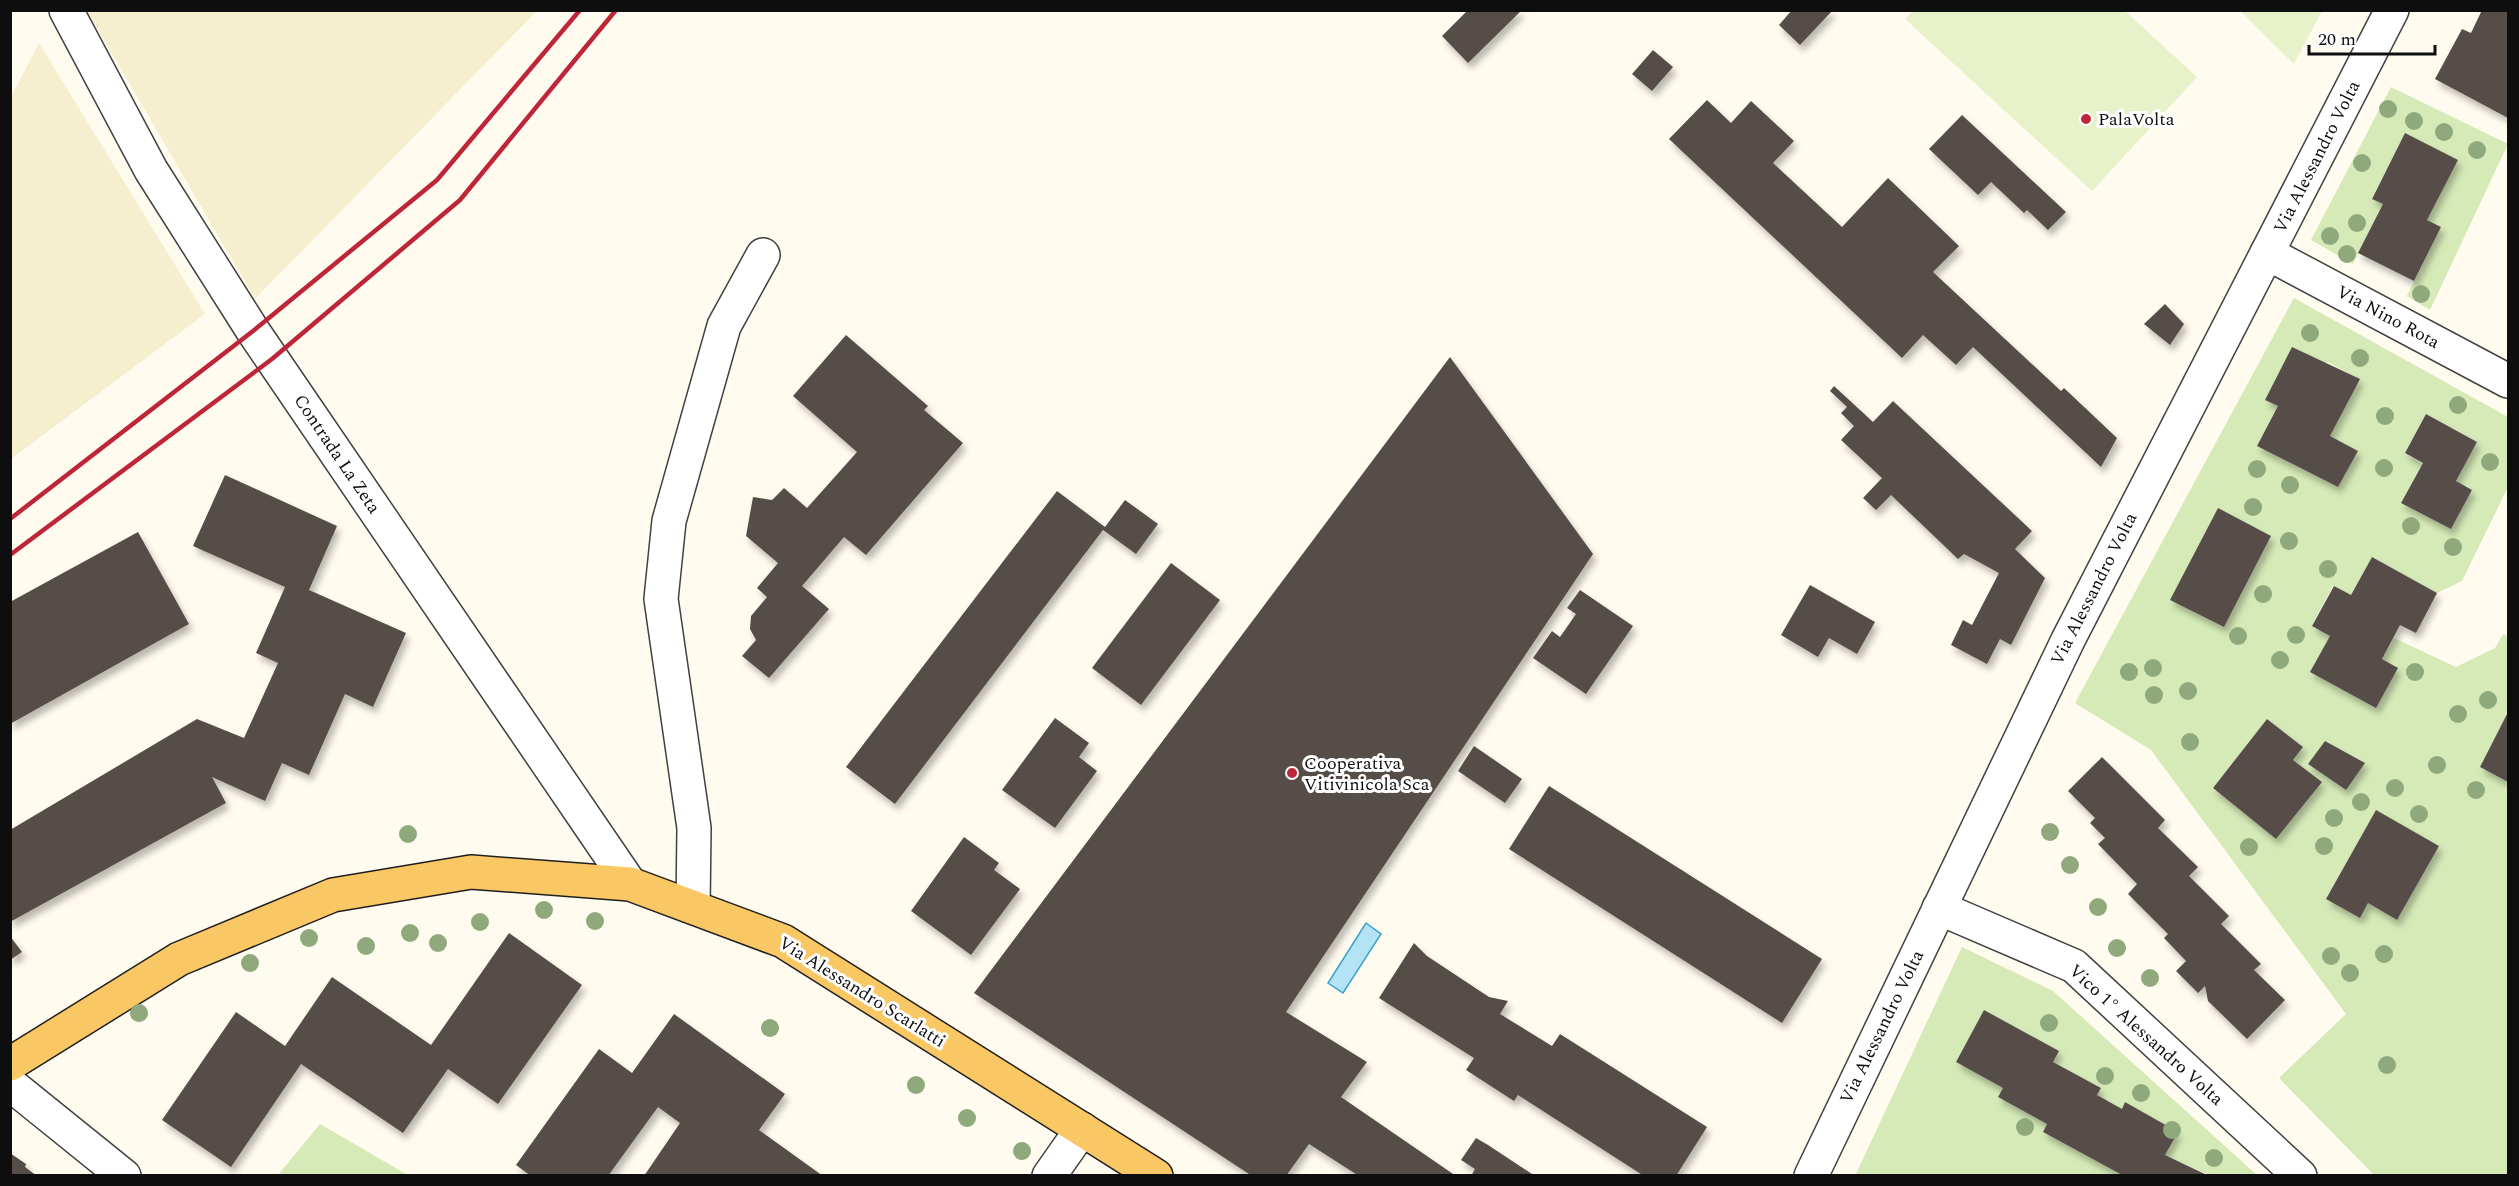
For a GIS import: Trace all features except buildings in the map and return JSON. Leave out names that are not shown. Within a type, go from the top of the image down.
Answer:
[{"type":"main road","name":"Via Alessandro Scarlatti","points":[[10,1064],[179,959],[333,895],[471,872],[630,884],[783,941],[1156,1176]]},
{"type":"street","name":"Contrada La Zeta","points":[[66,10],[152,170],[253,331],[630,884]]},
{"type":"street","name":"Via Alessandro Volta","points":[[1811,1176],[2073,629],[2392,10]]},
{"type":"street","name":"Via Nino Rota","points":[[2267,253],[2508,381]]},
{"type":"street","points":[[693,907],[694,828],[661,599],[669,521],[724,326],[763,255]]},
{"type":"street","name":"Vico 1° Alessandro Volta","points":[[1939,908],[2074,966],[2300,1176]]},
{"type":"street","points":[[10,1084],[124,1176]]},
{"type":"street","points":[[1049,1176],[1082,1129]]},
{"type":"shaded area","points":[[87,11],[537,11],[255,299]]},
{"type":"shaded area","points":[[39,43],[205,314],[11,459],[11,97]]},
{"type":"green space","name":"PalaVolta","points":[[1913,10],[2125,11],[2197,77],[2092,191],[1905,19]]},
{"type":"green space","points":[[2240,11],[2322,11],[2294,64]]},
{"type":"green space","points":[[2391,87],[2508,144],[2430,310],[2407,296],[2441,227],[2427,220],[2457,161],[2405,134],[2372,198],[2383,204],[2353,264],[2311,240]]},
{"type":"green space","points":[[2294,298],[2508,417],[2508,487],[2462,581],[2437,593],[2372,557],[2351,595],[2333,586],[2312,625],[2398,668],[2382,659],[2394,638],[2456,667],[2495,648],[2503,634],[2508,636],[2508,712],[2480,767],[2508,782],[2508,1175],[2374,1175],[2279,1078],[2346,1014],[2151,750],[2075,703]],"holes":[[[2328,362],[2359,379],[2330,436],[2358,451],[2338,487],[2258,446],[2278,406],[2266,400]],[[2426,414],[2477,442],[2456,481],[2472,490],[2451,529],[2401,503],[2422,464],[2405,453]],[[2218,509],[2271,536],[2224,627],[2171,600]],[[2267,719],[2303,747],[2293,760],[2321,782],[2276,839],[2213,788]],[[2325,741],[2364,762],[2346,790],[2308,764]],[[2376,811],[2439,846],[2397,920],[2368,903],[2360,918]]]},
{"type":"green space","points":[[1962,947],[2053,991],[2257,1175],[2209,1175],[2165,1155],[2178,1132],[2125,1102],[2122,1109],[2097,1095],[2101,1088],[2053,1062],[1984,1011],[1956,1062],[2003,1088],[1998,1097],[2047,1124],[2043,1132],[2124,1175],[1855,1176]]},
{"type":"green space","points":[[320,1124],[406,1174],[278,1175]]},
{"type":"water","points":[[1366,923],[1381,934],[1343,993],[1328,983]]},
{"type":"railway","points":[[10,519],[253,331],[437,180],[580,10]]},
{"type":"railway","points":[[10,555],[272,359],[460,200],[616,10]]},
{"type":"place","name":"PalaVolta","points":[[2086,119]]},
{"type":"place","name":"Cooperativa Vitivinicola Sca","points":[[1292,773]]}]
